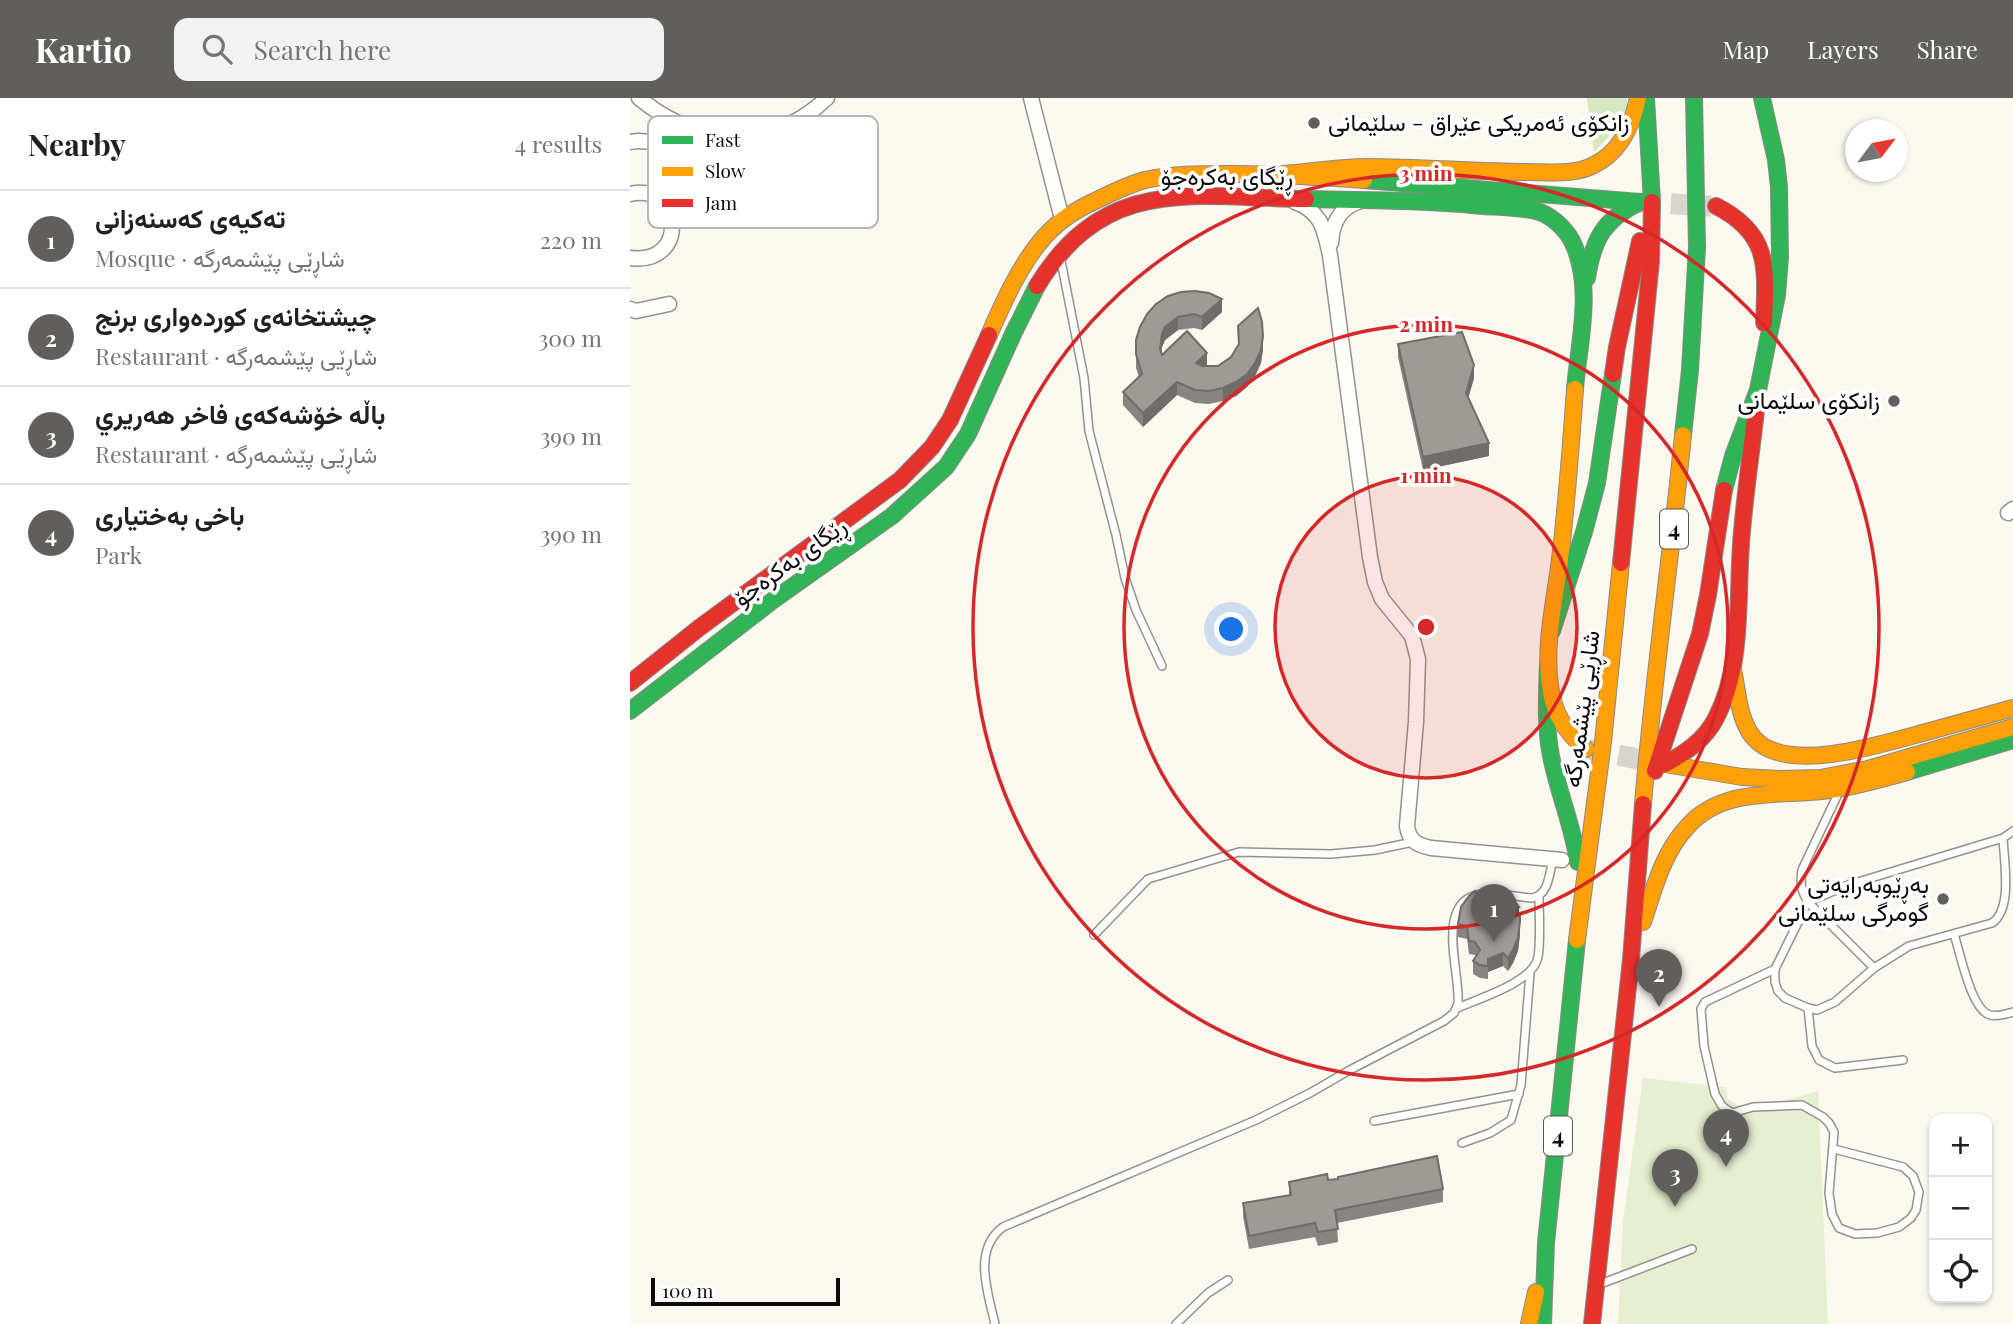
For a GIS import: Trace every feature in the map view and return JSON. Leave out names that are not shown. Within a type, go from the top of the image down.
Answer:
[{"type":"main road","points":[[1283,174],[1365,167],[1516,172],[1576,171],[1596,164],[1621,143],[1629,128],[1638,98]]},
{"type":"main road","name":"شاڕێی پێشمەرگە","points":[[1543,1324],[1546,1243],[1581,900],[1602,742],[1651,261],[1650,139],[1646,98]]},
{"type":"main road","name":"4","points":[[1592,1324],[1631,959],[1647,754],[1690,370],[1697,247],[1694,98]]},
{"type":"main road","points":[[1643,811],[1698,643],[1722,497],[1736,448],[1758,390],[1777,295],[1780,232],[1776,160],[1762,98]]},
{"type":"main road","points":[[1552,631],[1597,483],[1616,347],[1644,216],[1650,139]]},
{"type":"main road","name":"ڕێگای بەکرەجۆ","points":[[630,683],[699,628],[892,487],[916,466],[950,420],[1017,276],[1041,240],[1062,219],[1101,196],[1126,186],[1185,174],[1283,174],[1640,202],[1621,212],[1599,235],[1590,253],[1548,664]]},
{"type":"main road","name":"ڕێگای بەکرەجۆ","points":[[630,711],[791,588],[882,524],[932,482],[954,456],[972,426],[1028,304],[1047,270],[1081,233],[1131,206],[1169,197],[1210,195],[1368,199],[1537,211],[1553,219],[1571,240],[1577,256],[1584,295]]},
{"type":"main road","points":[[1716,206],[1744,223],[1756,238],[1761,250],[1764,316],[1758,390],[1732,662],[1722,704],[1709,731],[1697,744],[1665,764],[1747,777],[1787,780],[1822,778],[1859,772],[2013,727]]},
{"type":"main road","points":[[1062,219],[1070,242]]},
{"type":"main road","points":[[1732,662],[1740,706],[1748,727],[1760,744],[1780,752],[1806,756],[1859,749],[2013,708]]},
{"type":"main road","points":[[1548,664],[1548,738],[1556,779],[1575,840],[1581,900]]},
{"type":"main road","points":[[1548,664],[1553,699],[1560,720],[1570,736],[1586,749]]},
{"type":"main road","points":[[1631,959],[1666,858],[1682,832],[1707,809],[1747,797],[1840,789],[2013,740]]},
{"type":"main road","points":[[1529,1324],[1546,1243]]},
{"type":"street","points":[[639,98],[664,116]]},
{"type":"street","points":[[803,116],[827,98]]},
{"type":"street","points":[[1031,98],[1062,219]]},
{"type":"street","points":[[630,142],[648,144]]},
{"type":"street","points":[[630,194],[648,194]]},
{"type":"street","points":[[1287,199],[1303,205],[1320,219],[1330,255],[1375,582],[1389,609],[1412,636],[1418,659],[1416,722],[1407,826],[1410,837],[1414,842],[1431,848],[1558,860]]},
{"type":"street","points":[[1330,255],[1332,230],[1341,212],[1352,204],[1368,199]]},
{"type":"street","points":[[630,258],[654,256],[664,248],[671,237],[672,228]]},
{"type":"street","points":[[630,309],[636,311],[669,304]]},
{"type":"lane","points":[[1059,255],[1084,378],[1089,431],[1125,578],[1136,610],[1162,666]]},
{"type":"lane","points":[[1840,789],[1802,870],[1802,891],[1808,902],[1874,968]]},
{"type":"lane","points":[[2003,838],[2006,894],[2001,914],[1992,923],[1919,942],[1874,968],[1835,1002],[1817,1010],[1785,998],[1778,991],[1775,969],[1808,902],[1848,885],[2003,838],[2013,831]]},
{"type":"lane","points":[[1094,935],[1148,880],[1239,852],[1331,854],[1375,850],[1414,842]]},
{"type":"lane","points":[[995,1324],[983,1264],[988,1246],[1003,1227],[1256,1120],[1444,1021],[1456,1008],[1459,999],[1452,926],[1457,911],[1468,898],[1482,894],[1532,898],[1539,896],[1558,860]]},
{"type":"lane","points":[[1462,1143],[1490,1133],[1511,1120],[1521,1085],[1530,973],[1538,960],[1539,896]]},
{"type":"lane","points":[[1954,934],[1980,1009],[1991,1016],[2013,1012]]},
{"type":"lane","points":[[1775,969],[1705,1002],[1701,1009],[1704,1046],[1714,1094],[1722,1106],[1732,1113],[1754,1107],[1802,1105],[1829,1123],[1834,1132],[1829,1194],[1832,1214],[1839,1228],[1855,1234],[1877,1233],[1899,1227],[1910,1218],[1916,1210],[1919,1192],[1913,1175],[1903,1167],[1834,1149]]},
{"type":"lane","points":[[1456,1008],[1499,990],[1530,973]]},
{"type":"lane","points":[[1808,1008],[1812,1046],[1819,1060],[1835,1068],[1903,1059]]},
{"type":"lane","points":[[1374,1121],[1519,1094]]},
{"type":"lane","points":[[1596,1286],[1692,1249]]},
{"type":"lane","points":[[1176,1324],[1208,1293],[1228,1280]]},
{"type":"green space","points":[[1587,98],[1627,98],[1627,117],[1594,152]]},
{"type":"green space","points":[[1643,1078],[1726,1087],[1728,1099],[1748,1111],[1818,1091],[1828,1324],[1618,1324],[1623,1222]]},
{"type":"building","points":[[1195,291],[1222,299],[1202,317],[1194,314],[1178,317],[1165,327],[1160,349],[1162,355],[1187,331],[1207,353],[1196,363],[1202,366],[1218,366],[1231,357],[1239,344],[1238,326],[1258,308],[1263,336],[1261,350],[1247,374],[1236,382],[1209,391],[1195,390],[1177,382],[1143,413],[1123,392],[1142,374],[1136,354],[1140,327],[1156,304],[1168,296]]},
{"type":"building","points":[[1462,332],[1474,365],[1466,393],[1489,443],[1423,457],[1398,344]]},
{"type":"building","points":[[1494,889],[1493,892],[1501,897],[1506,890],[1519,907],[1510,909],[1512,917],[1520,915],[1518,938],[1508,958],[1503,953],[1488,959],[1488,966],[1480,965],[1473,961],[1480,950],[1475,942],[1469,941],[1467,926],[1458,924],[1461,907],[1475,891],[1478,896],[1482,894],[1481,890]]},
{"type":"building","points":[[1437,1156],[1443,1189],[1335,1210],[1338,1229],[1318,1232],[1315,1223],[1249,1236],[1243,1203],[1291,1195],[1289,1182],[1327,1174],[1328,1180],[1338,1179]]},
{"type":"tunnel","points":[[1640,202],[1711,206]]},
{"type":"tunnel","points":[[1588,749],[1662,764]]},
{"type":"traffic: fast","points":[[1646,98],[1652,202]]},
{"type":"traffic: fast","points":[[1683,435],[1690,370],[1697,247],[1694,98]]},
{"type":"traffic: fast","points":[[1724,490],[1733,456],[1758,390],[1777,295],[1780,258],[1779,187],[1776,160],[1762,98]]},
{"type":"traffic: fast","points":[[1364,180],[1640,202]]},
{"type":"traffic: fast","points":[[1306,199],[1416,201],[1509,207],[1536,211],[1552,218],[1572,241],[1582,276],[1583,314],[1575,389]]},
{"type":"traffic: fast","points":[[1587,278],[1593,252],[1602,232],[1617,216],[1640,202]]},
{"type":"traffic: fast","points":[[630,711],[772,601],[892,516],[946,467],[968,434],[1037,286]]},
{"type":"traffic: fast","points":[[1552,631],[1597,483],[1613,374]]},
{"type":"traffic: fast","points":[[1548,664],[1549,745],[1578,862]]},
{"type":"traffic: fast","points":[[1907,772],[2013,740]]},
{"type":"traffic: fast","points":[[1543,1324],[1546,1243],[1577,940]]},
{"type":"traffic: slow","points":[[1283,174],[1368,167],[1509,172],[1577,171],[1602,161],[1617,146],[1628,129],[1638,98]]},
{"type":"traffic: slow","points":[[989,335],[1018,275],[1046,235],[1072,213],[1125,187],[1156,178],[1198,174],[1364,180]]},
{"type":"traffic: slow","points":[[1575,389],[1565,516],[1548,654],[1552,696],[1557,713],[1572,736],[1586,749]]},
{"type":"traffic: slow","points":[[1643,804],[1683,435]]},
{"type":"traffic: slow","points":[[1577,940],[1603,742],[1621,563]]},
{"type":"traffic: slow","points":[[1734,674],[1741,711],[1753,737],[1776,752],[1796,755],[1819,755],[1867,748],[2013,708]]},
{"type":"traffic: slow","points":[[1665,764],[1742,777],[1820,778],[1868,769],[2013,727]]},
{"type":"traffic: slow","points":[[1643,922],[1660,871],[1672,847],[1702,813],[1718,804],[1736,799],[1839,789],[1907,772]]},
{"type":"traffic: slow","points":[[1529,1324],[1536,1292]]},
{"type":"traffic: jam","points":[[1037,286],[1064,250],[1093,225],[1123,209],[1156,200],[1190,196],[1306,199]]},
{"type":"traffic: jam","points":[[1621,563],[1651,261],[1652,202]]},
{"type":"traffic: jam","points":[[1716,206],[1747,228],[1756,241],[1764,269],[1764,323]]},
{"type":"traffic: jam","points":[[1613,374],[1640,241]]},
{"type":"traffic: jam","points":[[630,683],[699,628],[900,480],[932,447],[950,420],[989,335]]},
{"type":"traffic: jam","points":[[1665,764],[1687,750],[1706,733],[1725,698],[1731,677],[1737,633],[1742,527],[1756,411]]},
{"type":"traffic: jam","points":[[1655,771],[1700,634],[1724,490]]},
{"type":"traffic: jam","points":[[1592,1324],[1631,959],[1643,804]]},
{"type":"place","name":"زانکۆی ئەمریکی عێراق - سلێمانی","points":[[1314,123]]},
{"type":"place","name":"زانکۆی سلێمانی","points":[[1894,401]]},
{"type":"place","name":"بەڕێوبەرایەتی گومرگی سلێمانی","points":[[1943,899]]},
{"type":"place","name":"تەکیەی کەسنەزانی","points":[[1494,942]]},
{"type":"place","name":"چيشتخانەی کوردەواری برنج","points":[[1659,1007]]},
{"type":"place","name":"باخی بەختیاری","points":[[1726,1167]]},
{"type":"place","name":"باڵە خۆشەکەی فاخر هەريري","points":[[1675,1207]]}]
